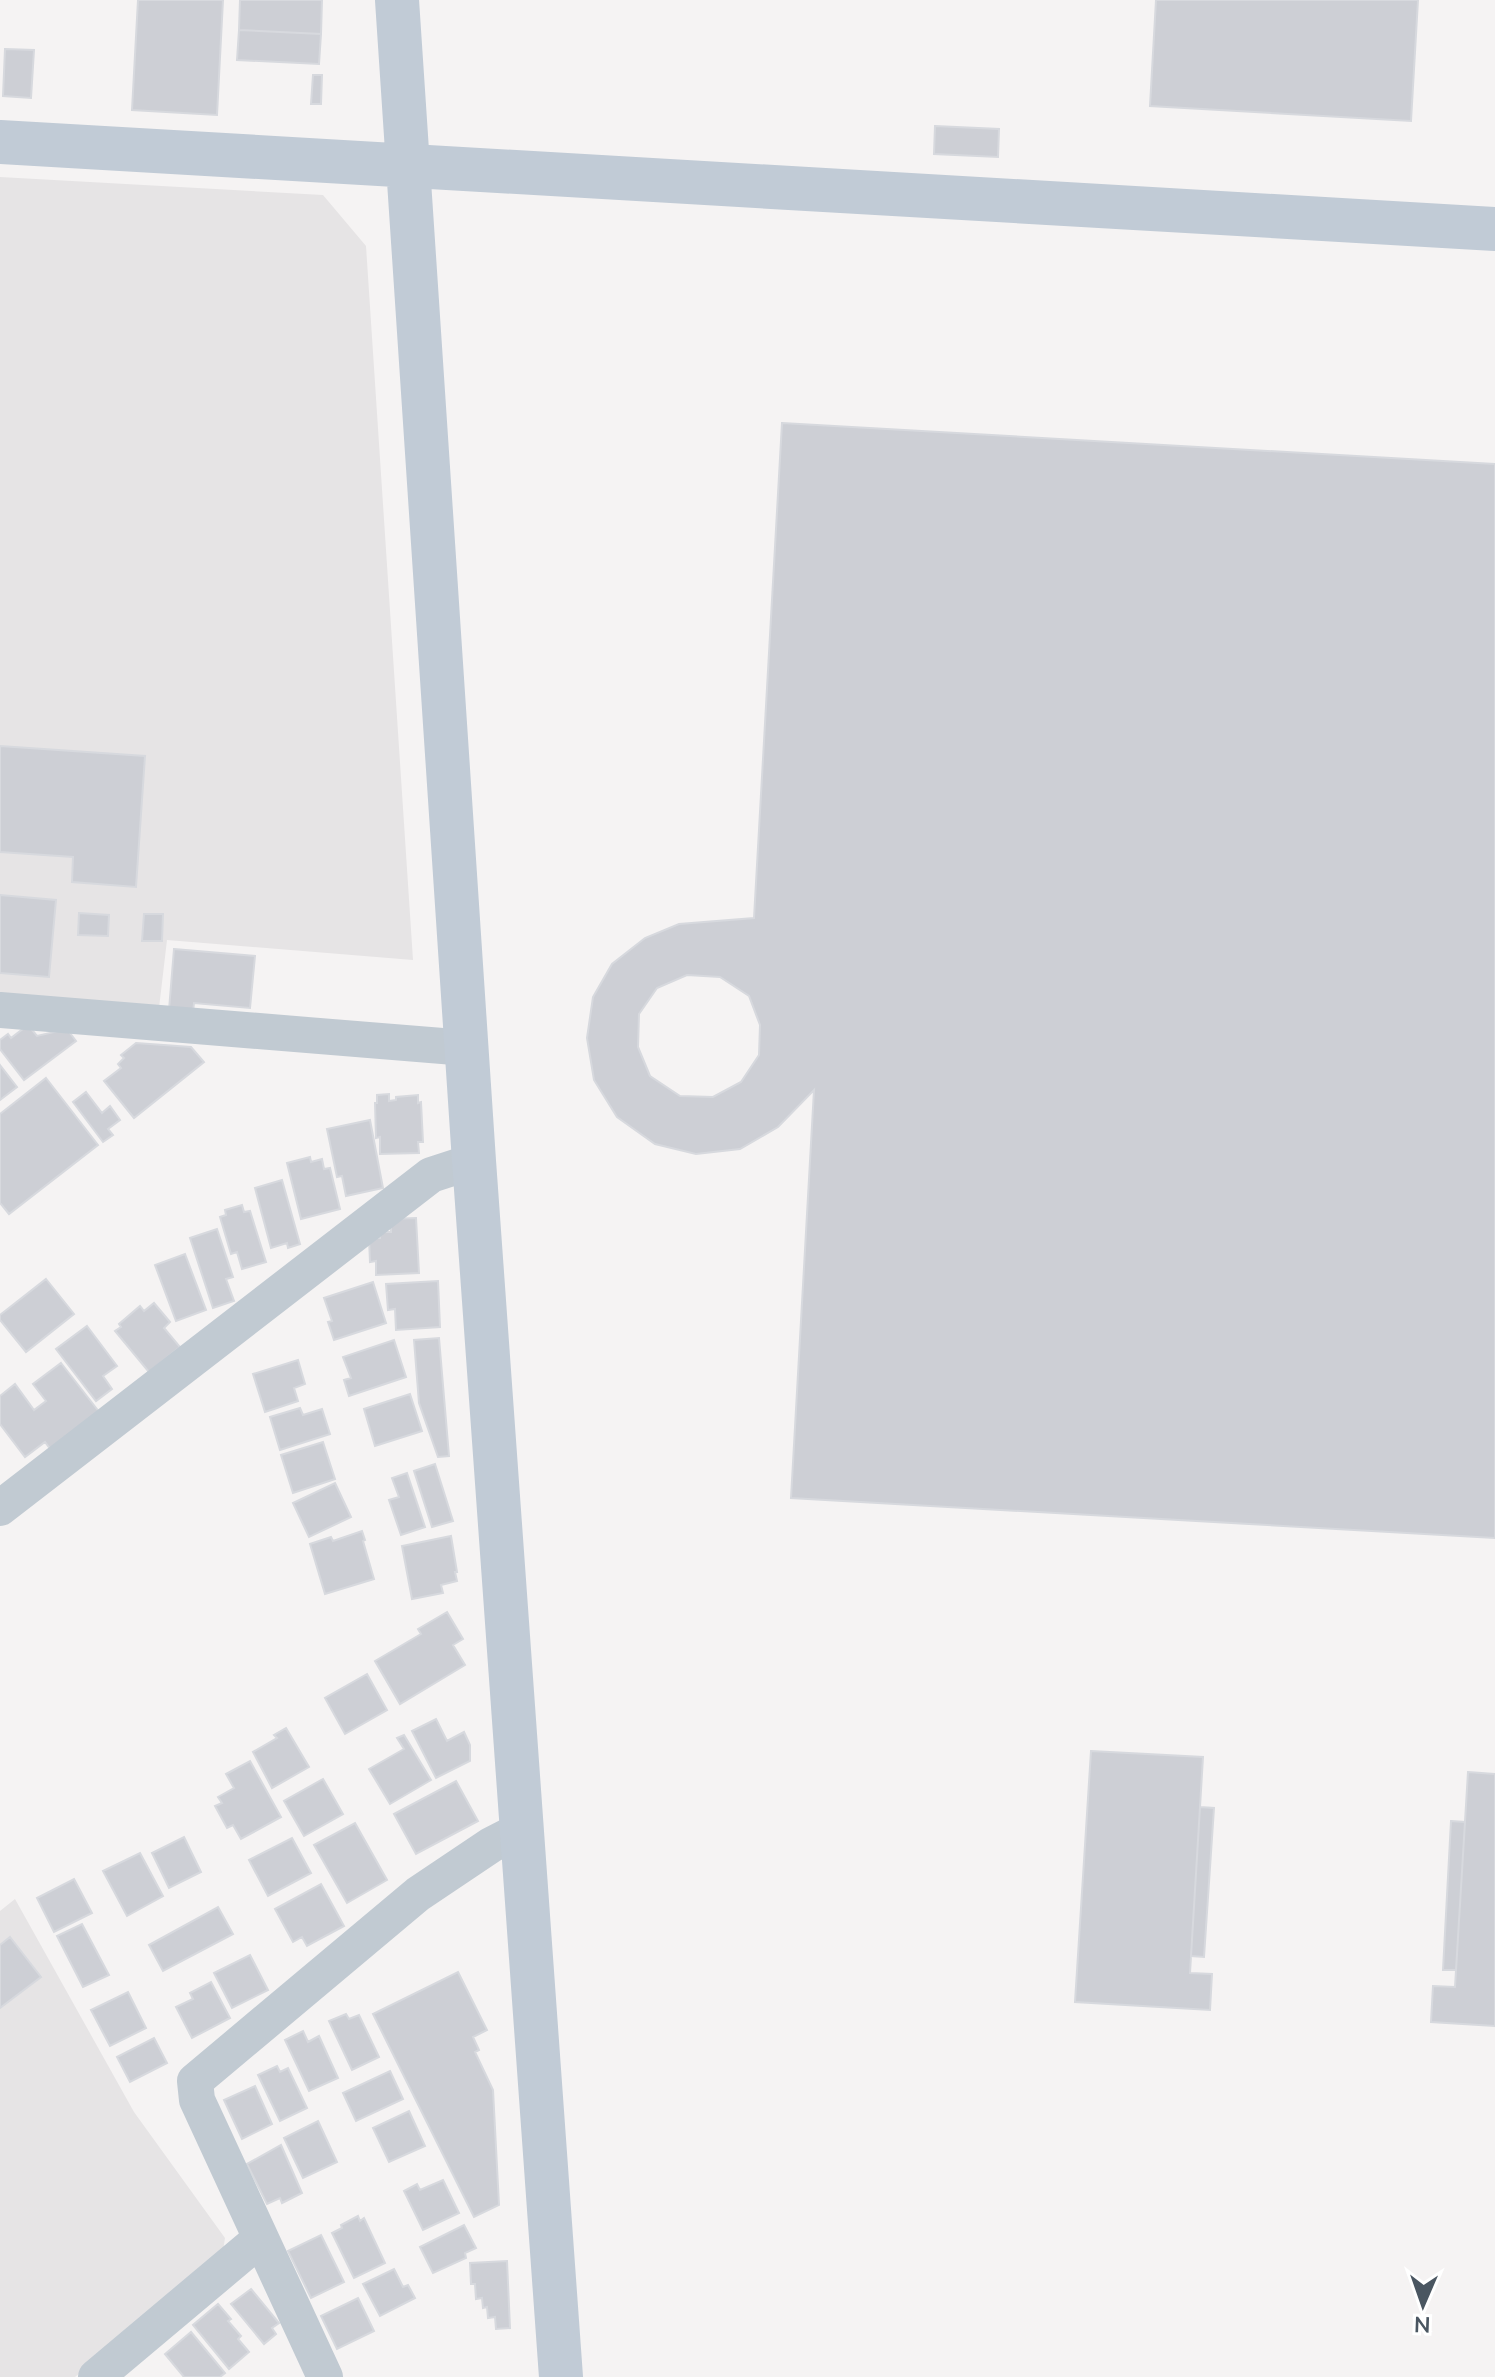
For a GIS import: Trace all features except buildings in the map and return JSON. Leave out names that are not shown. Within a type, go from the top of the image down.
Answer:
[{"type":"street","points":[[397,0],[520,1830],[561,2377]]},
{"type":"street","points":[[0,142],[1495,229]]},
{"type":"street","points":[[0,1010],[467,1048]]},
{"type":"street","points":[[0,1508],[431,1175],[474,1161]]},
{"type":"street","points":[[325,2377],[259,2240],[197,2100],[195,2081],[418,1894],[491,1845],[520,1830]]},
{"type":"street","points":[[96,2377],[259,2240]]},
{"type":"shaded area","points":[[0,177],[323,195],[366,246],[413,960],[167,940],[159,1008],[0,994]]},
{"type":"shaded area","points":[[15,1899],[134,2112],[225,2238],[222,2258],[75,2377],[0,2377],[0,1911]]}]
